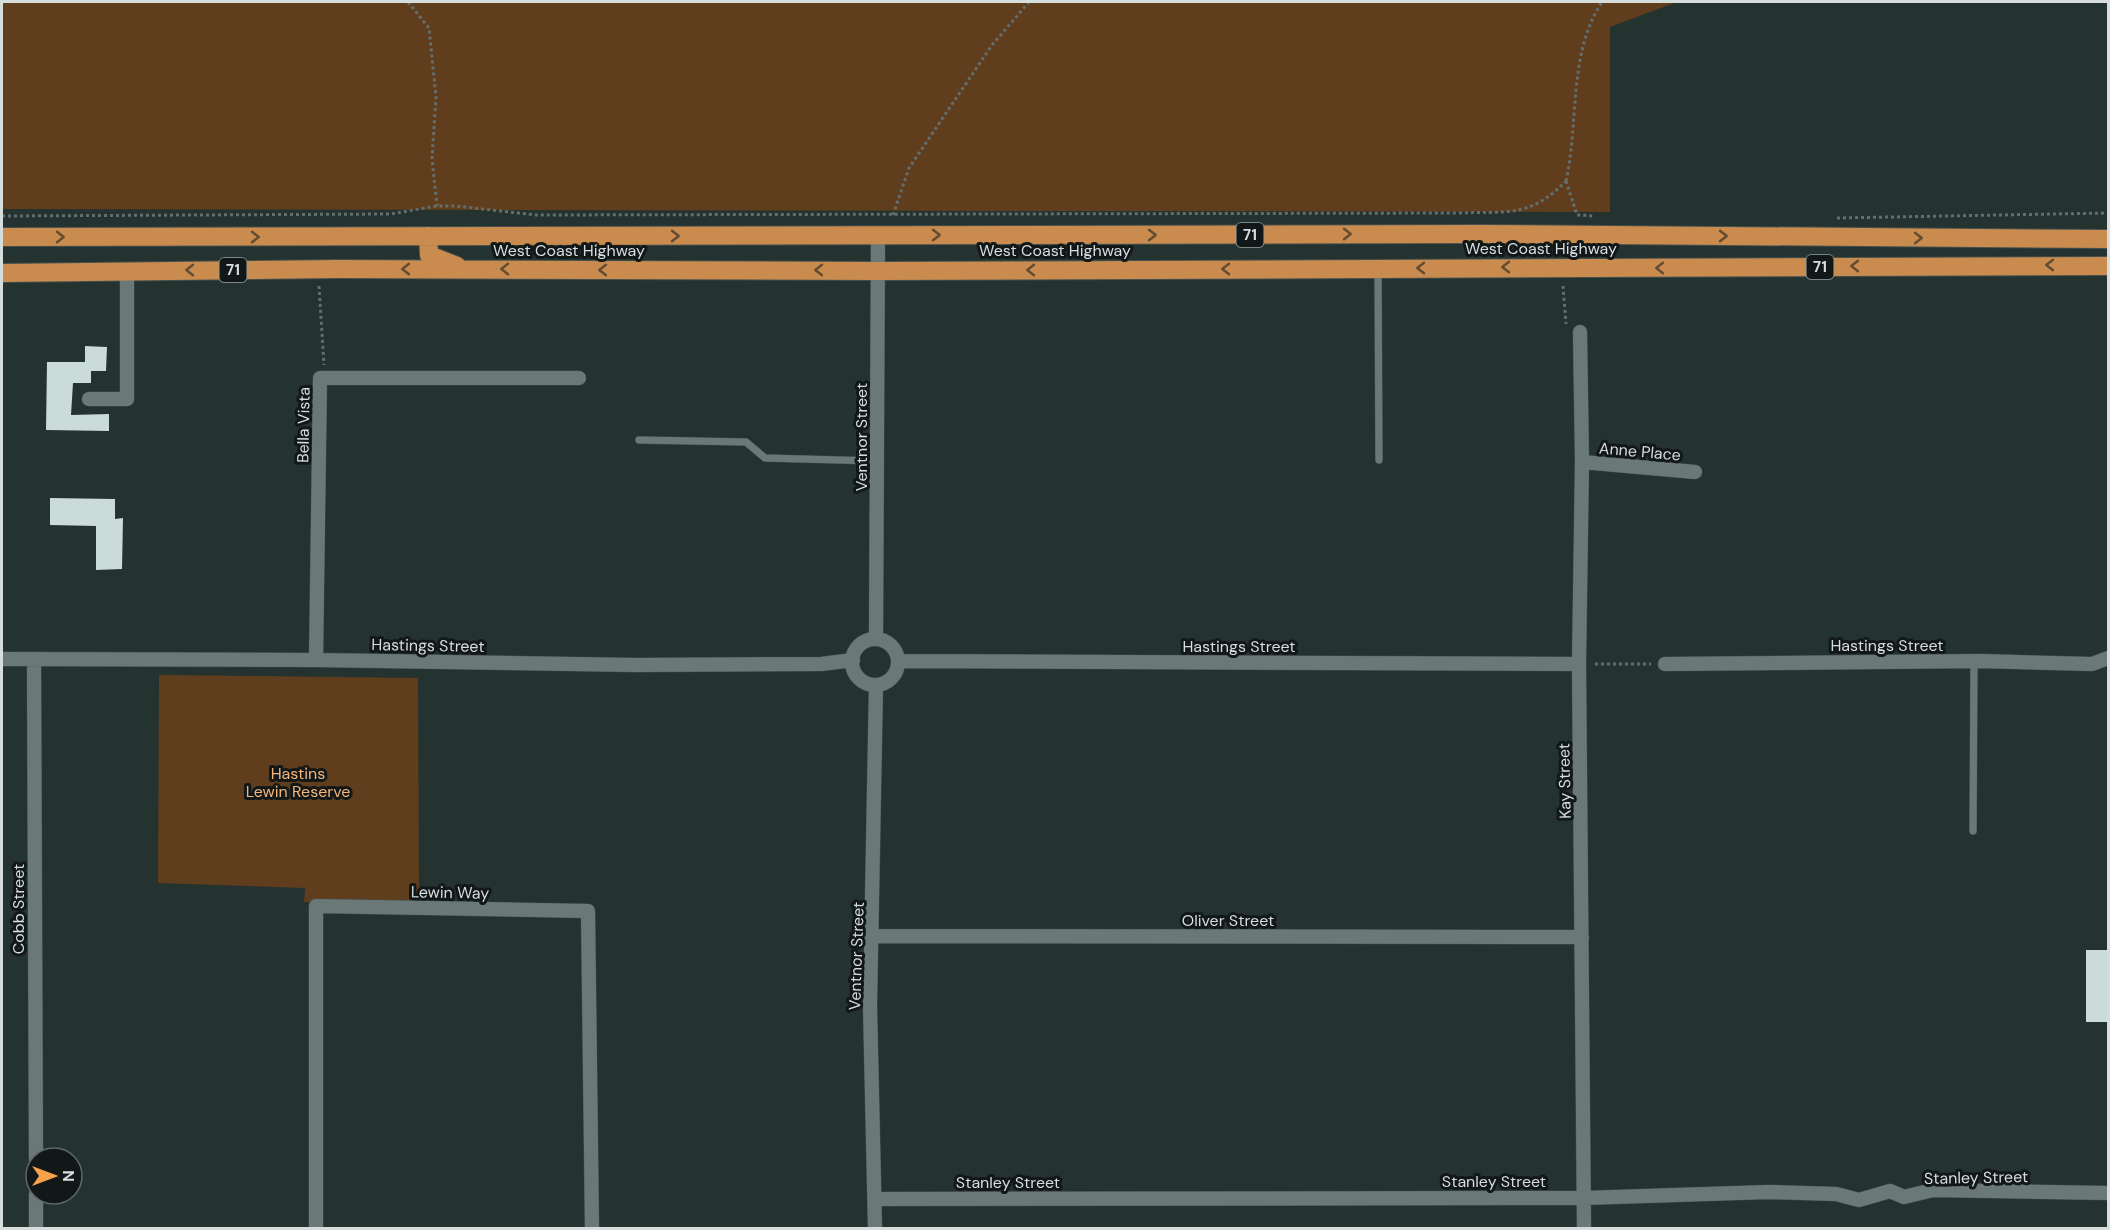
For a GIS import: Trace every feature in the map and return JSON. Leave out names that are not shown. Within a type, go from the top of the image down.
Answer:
[{"type":"highway","name":"West Coast Highway","points":[[2,237],[1481,234],[2109,239]]},
{"type":"highway","points":[[1479,267],[1481,234]]},
{"type":"highway","points":[[428,236],[429,255],[464,269]]},
{"type":"highway","name":"West Coast Highway","points":[[2,273],[127,270],[2109,266]]},
{"type":"street","name":"Ventnor Street","points":[[876,639],[878,235]]},
{"type":"street","points":[[89,399],[127,399],[127,270]]},
{"type":"street","name":"Kay Street","points":[[1580,332],[1582,462],[1579,664],[1584,1228]]},
{"type":"street","name":"Bella Vista","points":[[316,660],[320,378],[579,378]]},
{"type":"street","name":"Anne Place","points":[[1582,462],[1695,472]]},
{"type":"street","points":[[876,639],[887,642],[894,649],[898,661],[893,676],[876,685],[857,676],[853,660],[861,644],[876,639]]},
{"type":"street","name":"Hastings Street","points":[[1665,664],[1974,661],[2092,664],[2109,658]]},
{"type":"street","name":"Hastings Street","points":[[2,659],[316,660],[648,665],[821,664],[853,660]]},
{"type":"street","name":"Cobb Street","points":[[34,659],[36,1146]]},
{"type":"street","name":"Hastings Street","points":[[898,661],[1579,664]]},
{"type":"street","name":"Ventnor Street","points":[[875,1228],[870,1006],[876,685]]},
{"type":"street","name":"Lewin Way","points":[[316,1228],[316,906],[588,911],[592,1228]]},
{"type":"street","name":"Oliver Street","points":[[873,936],[1582,937]]},
{"type":"street","name":"Stanley Street","points":[[875,1199],[1584,1198],[1768,1192],[1836,1194],[1859,1200],[1890,1191],[1904,1197],[1933,1191],[2109,1193]]},
{"type":"street","points":[[36,1206],[36,1228]]},
{"type":"lane","points":[[1378,268],[1379,460]]},
{"type":"lane","points":[[639,440],[746,442],[765,458],[877,461]]},
{"type":"lane","points":[[1973,831],[1974,661]]},
{"type":"path","points":[[408,2],[429,28],[436,97],[432,159],[437,206]]},
{"type":"path","points":[[893,215],[909,168],[992,45],[1029,2]]},
{"type":"path","points":[[2,216],[390,214],[437,206],[536,215],[1522,211],[1532,208],[1551,196],[1566,181],[1584,41],[1602,2]]},
{"type":"path","points":[[1828,218],[2109,213]]},
{"type":"path","points":[[317,291],[323,332],[324,378]]},
{"type":"path","points":[[1579,664],[1665,664]]},
{"type":"green space","points":[[2,2],[1677,2],[1610,27],[1610,212],[2,209]]},
{"type":"green space","name":"Hastins Lewin Reserve","points":[[159,675],[418,678],[419,902],[304,902],[305,888],[158,883]]},
{"type":"building","points":[[85,346],[107,347],[106,371],[91,371],[91,383],[73,383],[71,415],[109,414],[109,431],[46,430],[47,362],[85,362]]},
{"type":"building","points":[[50,498],[115,499],[115,519],[123,518],[122,569],[96,570],[96,526],[50,525]]},
{"type":"building","points":[[2086,950],[2109,950],[2109,1022],[2086,1022]]}]
